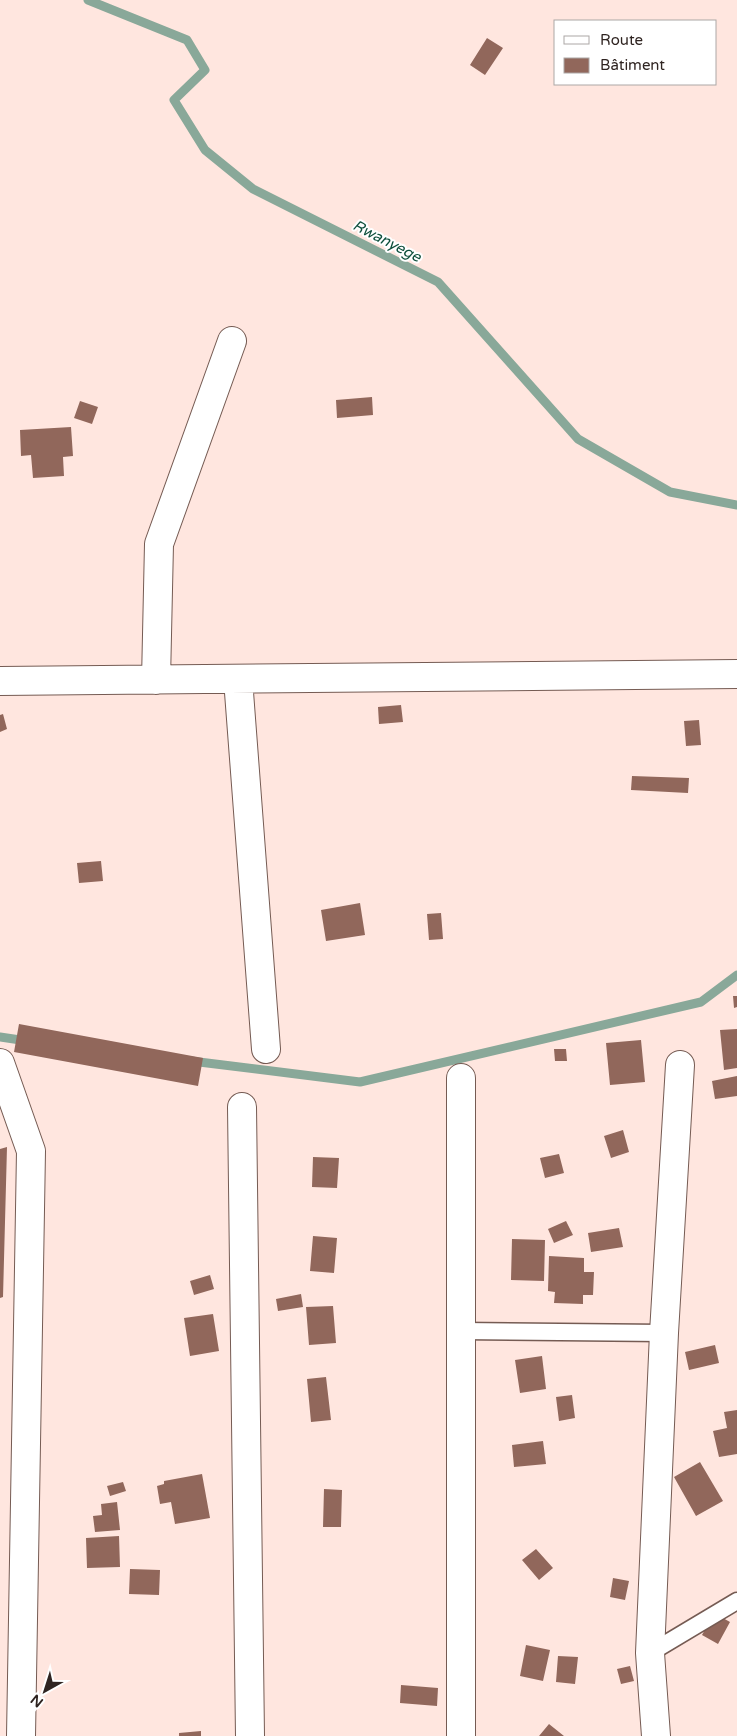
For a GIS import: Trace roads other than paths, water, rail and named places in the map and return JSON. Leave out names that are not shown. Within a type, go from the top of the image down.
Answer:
[{"type":"street","points":[[156,680],[159,544],[232,341]]},
{"type":"street","points":[[0,681],[737,674]]},
{"type":"street","points":[[238,679],[266,1049]]},
{"type":"street","points":[[0,1063],[32,1151],[21,1736]]},
{"type":"street","points":[[656,1736],[650,1653],[664,1333],[680,1065]]},
{"type":"street","points":[[461,1078],[461,1736]]},
{"type":"street","points":[[242,1107],[250,1736]]},
{"type":"lane","points":[[461,1331],[664,1333]]},
{"type":"lane","points":[[650,1653],[737,1601]]},
{"type":"waterway","name":"Rwanyege","points":[[88,0],[187,40],[205,70],[174,100],[205,150],[253,189],[438,282],[578,439],[670,492],[737,505]]},
{"type":"waterway","points":[[191,1061],[360,1082],[701,1002],[737,975]]},
{"type":"waterway","points":[[0,1037],[27,1041]]}]
